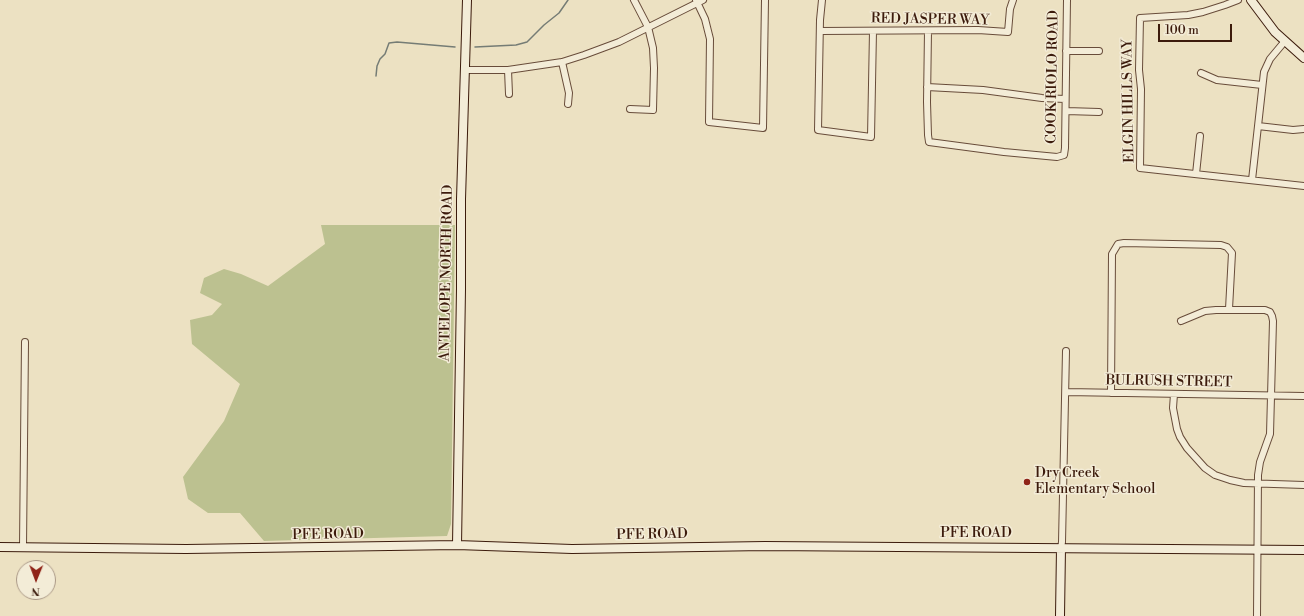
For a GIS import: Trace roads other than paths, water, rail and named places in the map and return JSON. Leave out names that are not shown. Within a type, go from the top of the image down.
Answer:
[{"type":"main road","name":"ANTELOPE NORTH ROAD","points":[[457,546],[461,199],[467,0]]},
{"type":"main road","points":[[1251,0],[1266,21],[1284,41],[1304,58]]},
{"type":"main road","name":"PFE ROAD","points":[[0,547],[258,549],[457,546],[572,549],[765,546],[1304,550]]},
{"type":"main road","points":[[1060,616],[1061,548]]},
{"type":"street","points":[[630,109],[653,110],[654,58],[648,27],[634,0]]},
{"type":"street","points":[[466,70],[508,70],[562,62],[600,49],[699,1],[710,39],[709,122],[763,128],[766,0]]},
{"type":"street","points":[[822,0],[820,20],[818,130],[871,137],[873,31]]},
{"type":"street","name":"RED JASPER WAY","points":[[820,31],[978,30],[1008,32],[1010,9],[1013,0]]},
{"type":"street","name":"COOK RIOLO ROAD","points":[[927,87],[929,142],[1004,152],[1057,157],[1064,155],[1067,0]]},
{"type":"street","name":"ELGIN HILLS WAY","points":[[1238,0],[1225,6],[1188,15],[1140,18],[1140,168],[1304,186]]},
{"type":"street","points":[[928,31],[927,87],[983,90],[1042,98],[1065,99]]},
{"type":"street","points":[[1252,180],[1262,85],[1266,66],[1284,41]]},
{"type":"street","points":[[1066,50],[1098,51]]},
{"type":"street","points":[[562,62],[569,93],[568,104]]},
{"type":"street","points":[[508,70],[509,94]]},
{"type":"street","points":[[1201,73],[1216,80],[1262,85]]},
{"type":"street","points":[[1066,111],[1099,112]]},
{"type":"street","points":[[1258,126],[1293,130],[1304,129]]},
{"type":"street","points":[[1196,174],[1200,136]]},
{"type":"street","points":[[1111,393],[1112,254],[1118,244],[1221,245],[1227,247],[1232,253],[1229,309]]},
{"type":"street","points":[[1181,322],[1205,311],[1229,309],[1265,310],[1270,312],[1272,316],[1272,395],[1270,434],[1260,462],[1258,483],[1257,616]]},
{"type":"street","points":[[23,547],[25,342]]},
{"type":"street","points":[[1061,548],[1066,352]]},
{"type":"street","name":"BULRUSH STREET","points":[[1066,392],[1304,396]]},
{"type":"street","points":[[1174,394],[1173,408],[1177,429],[1186,448],[1196,460],[1214,474],[1244,484],[1258,483],[1304,485]]},
{"type":"waterway","points":[[475,47],[516,45],[527,42],[559,13],[568,0]]},
{"type":"waterway","points":[[376,76],[377,66],[380,59],[385,54],[389,43],[397,42],[455,47]]},
{"type":"place","name":"Dry Creek Elementary School","points":[[1027,482]]}]
